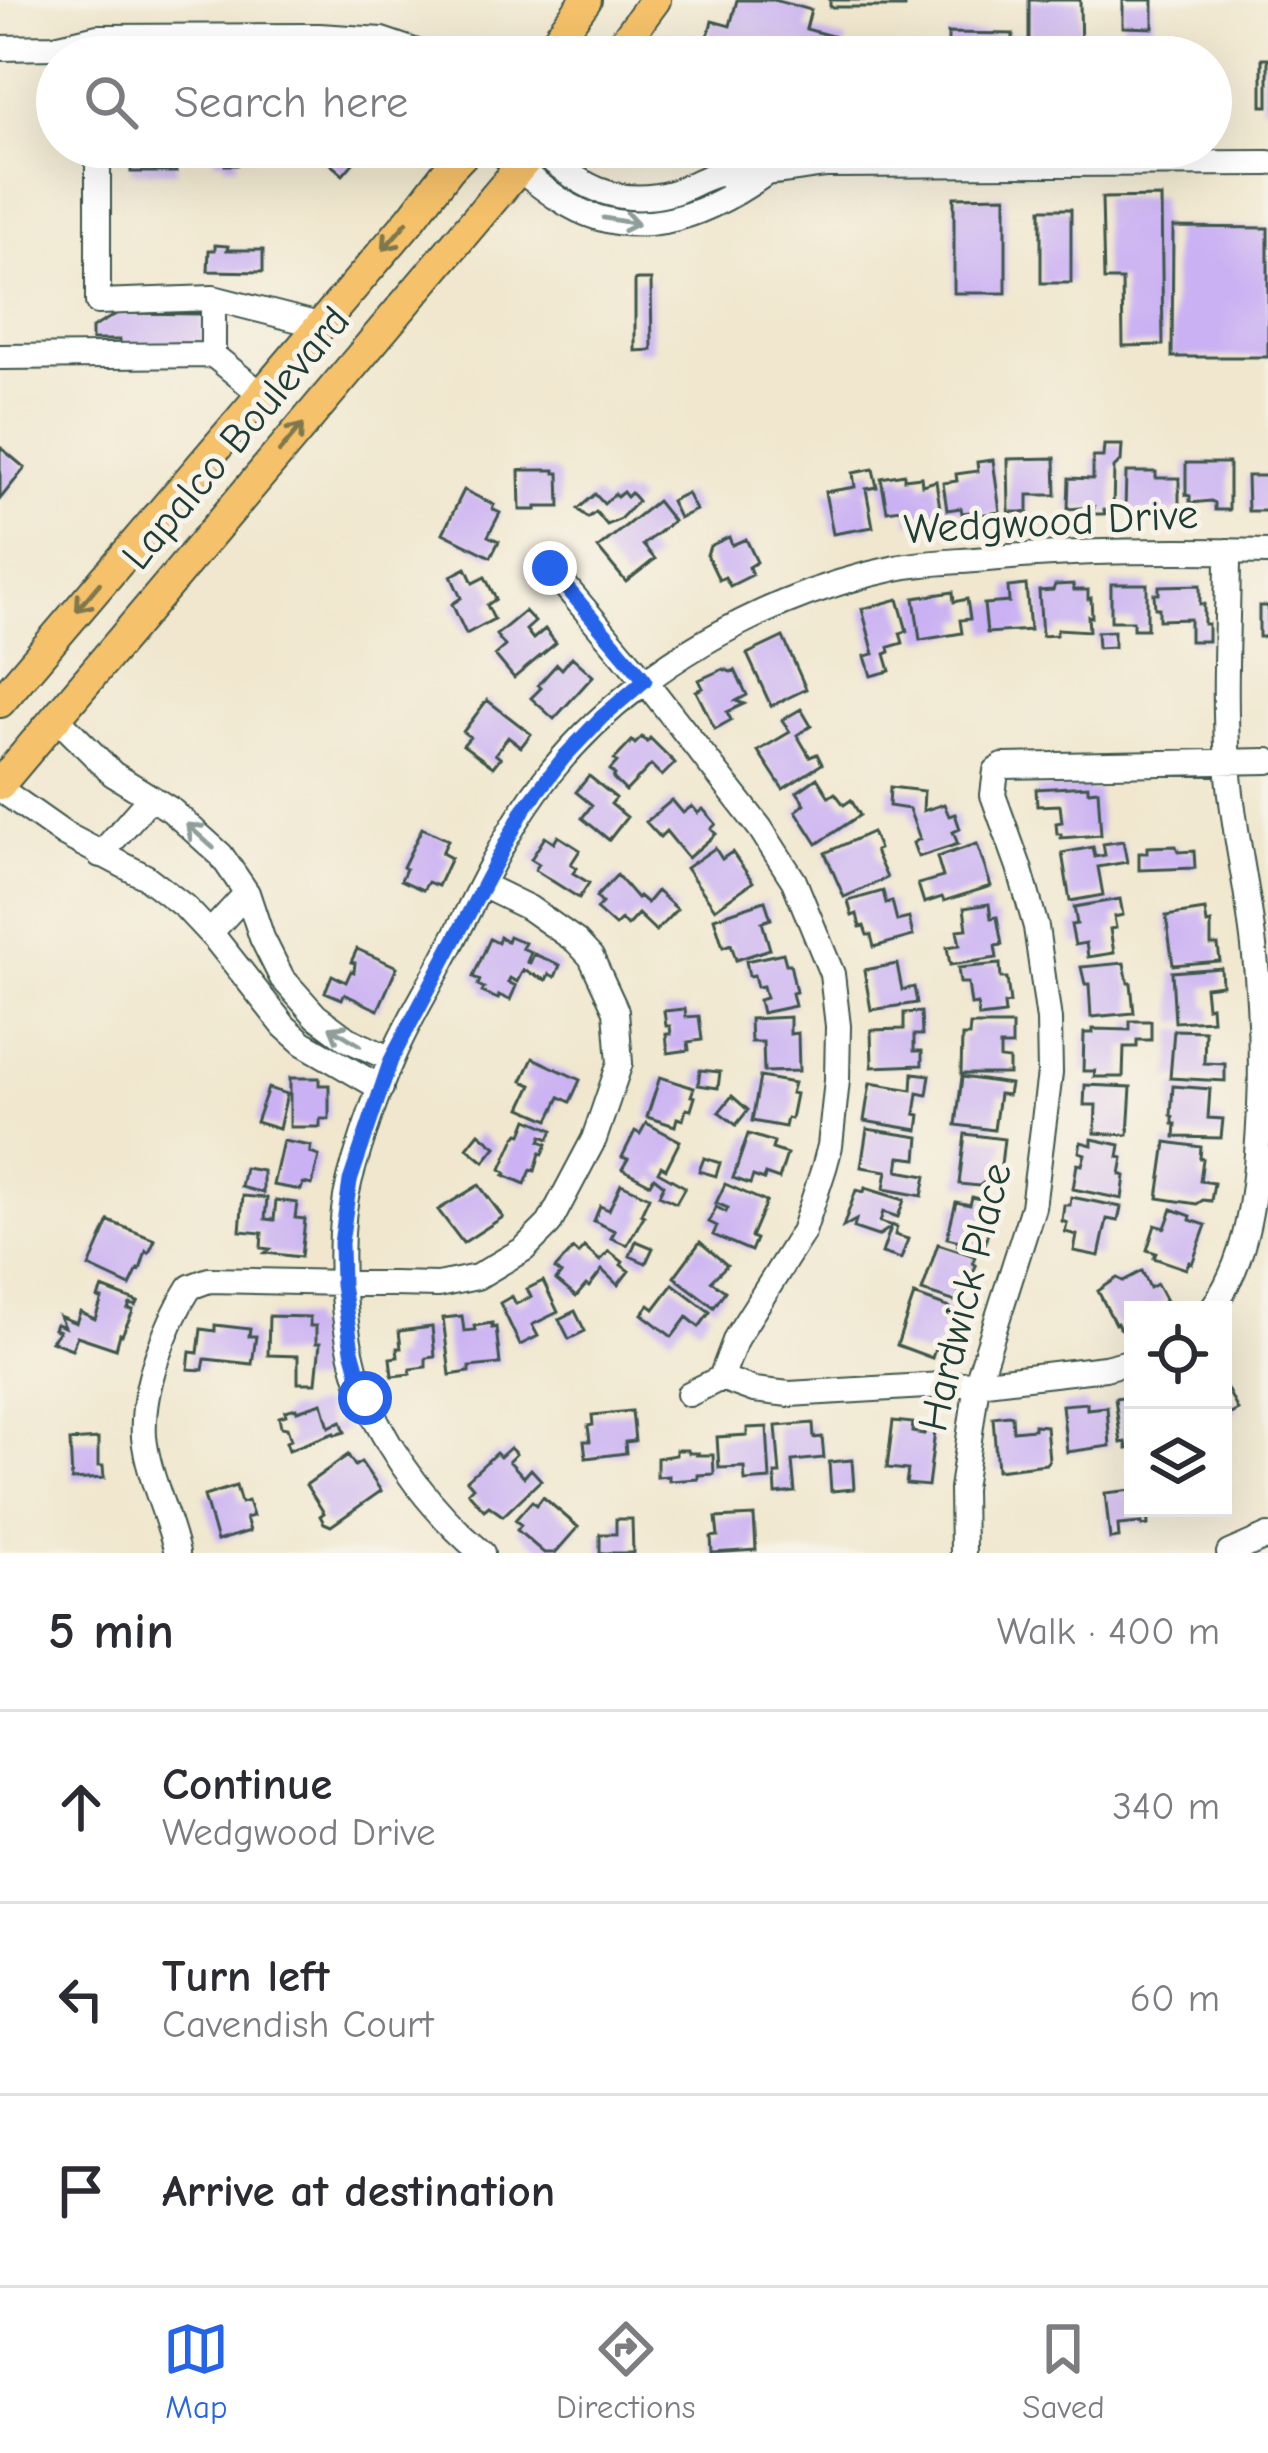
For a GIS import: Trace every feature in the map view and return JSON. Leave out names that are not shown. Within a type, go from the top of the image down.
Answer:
[{"type":"main road","points":[[559,36],[586,0]]},
{"type":"main road","points":[[629,36],[656,0]]},
{"type":"main road","name":"Lapalco Boulevard","points":[[0,702],[449,168]]},
{"type":"main road","name":"Lapalco Boulevard","points":[[0,787],[519,168]]},
{"type":"main road","points":[[258,478],[236,465],[232,452],[236,438],[326,337],[358,280]]},
{"type":"main road","points":[[113,649],[134,597],[209,504],[198,486],[182,486]]},
{"type":"street","points":[[0,47],[36,47]]},
{"type":"street","points":[[1232,163],[1268,163]]},
{"type":"street","points":[[98,168],[98,302],[213,298],[319,325]]},
{"type":"street","points":[[541,168],[560,200],[589,215],[646,225],[703,211],[766,173],[804,168]]},
{"type":"street","points":[[213,298],[213,356]]},
{"type":"street","points":[[0,357],[213,356],[261,394]]},
{"type":"street","points":[[1217,1301],[1237,1261],[1253,1206],[1263,1038],[1228,761],[1228,551]]},
{"type":"street","name":"Wedgwood Drive","points":[[482,1553],[394,1454],[365,1398],[352,1350],[341,1243],[350,1181],[391,1060],[524,809],[565,756],[602,717],[677,659],[783,603],[834,585],[898,568],[1054,552],[1268,552]]},
{"type":"street","points":[[550,568],[760,828],[794,881],[832,974],[837,1080],[830,1146],[803,1232],[736,1338],[721,1378],[689,1394]]},
{"type":"street","points":[[56,717],[113,774],[171,810],[220,855],[247,893],[283,979],[316,1016],[347,1039],[391,1060]]},
{"type":"street","points":[[1228,761],[1268,761]]},
{"type":"street","name":"Hardwick Place","points":[[963,1553],[962,1489],[977,1383],[1033,1207],[1050,1073],[1049,1020],[1036,927],[993,794],[996,771],[1003,766],[1228,761]]},
{"type":"street","points":[[0,787],[64,834],[146,877],[185,907],[273,1014],[303,1042],[381,1088]]},
{"type":"street","points":[[100,855],[150,798]]},
{"type":"street","points":[[177,1553],[144,1436],[147,1395],[167,1329],[190,1287],[209,1280],[439,1285],[477,1277],[524,1249],[549,1224],[594,1139],[620,1063],[616,1011],[592,957],[576,941],[529,908],[482,885]]},
{"type":"street","points":[[210,933],[247,893]]},
{"type":"street","points":[[273,1014],[294,992]]},
{"type":"street","points":[[721,1378],[754,1390],[789,1394],[977,1383],[1124,1363]]},
{"type":"street","points":[[1229,1553],[1268,1536]]},
{"type":"building","points":[[737,0],[774,0],[811,10],[806,29],[832,36],[708,36],[712,21],[730,26]]},
{"type":"building","points":[[830,0],[905,0],[905,7],[830,7]]},
{"type":"building","points":[[1029,0],[1080,0],[1081,36],[1029,36]]},
{"type":"building","points":[[1123,0],[1153,0],[1153,28],[1123,27]]},
{"type":"building","points":[[948,33],[1013,34],[1013,36]]},
{"type":"building","points":[[1262,58],[1268,58],[1268,106],[1262,106]]},
{"type":"building","points":[[131,168],[176,168],[176,172],[131,172]]},
{"type":"building","points":[[1006,196],[1006,293],[954,293],[954,197]]},
{"type":"building","points":[[1161,197],[1163,345],[1123,346],[1122,280],[1104,280],[1102,198]]},
{"type":"building","points":[[1041,209],[1071,209],[1071,283],[1041,283]]},
{"type":"building","points":[[1173,227],[1268,228],[1268,357],[1172,357]]},
{"type":"building","points":[[215,245],[228,246],[227,250],[263,250],[263,272],[208,271],[209,250],[215,250]]},
{"type":"building","points":[[635,280],[651,280],[652,350],[635,351]]},
{"type":"building","points":[[118,313],[202,314],[202,343],[92,340],[92,328]]},
{"type":"building","points":[[1104,445],[1122,445],[1121,461],[1114,468],[1113,511],[1093,514],[1094,507],[1068,509],[1069,478],[1093,479],[1093,457],[1103,457]]},
{"type":"building","points":[[0,447],[25,468],[0,499]]},
{"type":"building","points":[[1055,458],[1056,495],[1028,495],[1028,512],[1009,512],[1008,459]]},
{"type":"building","points":[[993,460],[1000,512],[972,516],[961,508],[947,510],[943,483],[957,481],[956,474],[978,471],[977,462]]},
{"type":"building","points":[[1186,463],[1229,463],[1229,510],[1215,510],[1211,501],[1190,503]]},
{"type":"building","points":[[873,469],[877,487],[866,489],[873,527],[833,534],[825,492],[855,487],[853,473]]},
{"type":"building","points":[[519,470],[559,473],[560,507],[520,510]]},
{"type":"building","points":[[1126,472],[1179,478],[1179,512],[1125,512]]},
{"type":"building","points":[[904,474],[904,479],[921,477],[922,485],[936,481],[941,515],[935,516],[936,523],[909,523],[907,508],[887,511],[881,478]]},
{"type":"building","points":[[1247,476],[1268,476],[1268,511],[1248,511]]},
{"type":"building","points":[[464,490],[500,513],[488,536],[499,541],[491,557],[443,533]]},
{"type":"building","points":[[623,492],[638,501],[607,525],[596,512],[588,518],[578,509],[595,494],[604,504]]},
{"type":"building","points":[[687,493],[696,510],[679,518],[671,501]]},
{"type":"building","points":[[657,501],[673,521],[643,545],[655,559],[626,582],[598,548]]},
{"type":"building","points":[[729,537],[732,545],[746,539],[757,562],[749,567],[752,575],[730,586],[725,577],[719,580],[707,555],[710,546]]},
{"type":"building","points":[[466,568],[473,583],[485,577],[496,599],[487,605],[494,619],[466,634],[452,604],[461,598],[451,576]]},
{"type":"building","points":[[1073,584],[1074,590],[1088,590],[1091,598],[1089,631],[1058,629],[1056,635],[1042,636],[1039,591]]},
{"type":"building","points":[[1111,584],[1147,584],[1147,629],[1133,629],[1133,621],[1111,621]]},
{"type":"building","points":[[1026,585],[1030,630],[987,633],[984,604],[1009,602],[1008,587]]},
{"type":"building","points":[[1200,585],[1208,641],[1190,641],[1190,619],[1159,620],[1154,594],[1159,594],[1159,586]]},
{"type":"building","points":[[953,592],[954,602],[967,599],[970,619],[960,620],[962,633],[920,640],[914,598]]},
{"type":"building","points":[[898,599],[907,631],[900,633],[903,643],[889,647],[885,654],[890,671],[871,676],[865,656],[874,654],[862,609]]},
{"type":"building","points":[[1259,606],[1268,606],[1268,637],[1259,637]]},
{"type":"building","points":[[525,611],[535,622],[526,630],[533,639],[545,629],[556,643],[514,678],[495,655],[505,646],[496,635]]},
{"type":"building","points":[[1114,631],[1114,647],[1098,648],[1097,632]]},
{"type":"building","points":[[783,637],[806,689],[771,706],[747,654]]},
{"type":"building","points":[[572,657],[593,676],[554,719],[531,698],[557,664],[562,669]]},
{"type":"building","points":[[723,669],[735,670],[747,695],[736,701],[744,704],[727,712],[731,720],[715,729],[696,691],[703,688],[699,680]]},
{"type":"building","points":[[487,700],[531,734],[521,747],[508,737],[495,754],[500,758],[493,767],[463,745],[470,737],[463,732]]},
{"type":"building","points":[[801,709],[811,726],[797,735],[810,757],[817,754],[822,764],[783,789],[758,751],[790,732],[782,720]]},
{"type":"building","points":[[642,737],[647,742],[650,738],[675,763],[662,776],[651,765],[626,791],[610,770],[632,741],[635,744]]},
{"type":"building","points":[[589,776],[616,798],[611,804],[627,817],[609,840],[582,818],[592,805],[576,792]]},
{"type":"building","points":[[817,778],[829,797],[835,793],[844,805],[851,800],[860,815],[817,844],[796,811],[805,804],[797,792]]},
{"type":"building","points":[[1088,786],[1088,791],[1098,790],[1101,835],[1061,838],[1056,823],[1062,822],[1060,805],[1037,806],[1036,789]]},
{"type":"building","points":[[890,787],[924,791],[923,811],[944,804],[949,816],[955,814],[960,829],[953,832],[958,844],[918,857],[913,843],[920,839],[909,809],[889,806]]},
{"type":"building","points":[[672,800],[683,813],[692,806],[698,813],[703,809],[716,824],[711,829],[716,834],[688,858],[666,831],[660,837],[646,822]]},
{"type":"building","points":[[422,828],[448,840],[442,853],[451,858],[438,886],[428,882],[423,890],[401,880]]},
{"type":"building","points":[[872,832],[887,878],[844,897],[825,853]]},
{"type":"building","points":[[558,836],[580,850],[571,864],[577,868],[573,873],[589,883],[579,898],[535,870],[539,864],[531,859],[545,837],[554,843]]},
{"type":"building","points":[[1123,841],[1127,862],[1098,867],[1103,895],[1070,901],[1062,853],[1093,847],[1095,857],[1105,855],[1103,844]]},
{"type":"building","points":[[977,844],[991,886],[924,903],[918,884],[943,877],[937,857]]},
{"type":"building","points":[[1176,846],[1178,852],[1194,851],[1195,868],[1139,870],[1139,853],[1147,853],[1147,847]]},
{"type":"building","points":[[715,848],[722,859],[732,852],[753,882],[715,909],[686,868]]},
{"type":"building","points":[[617,875],[637,898],[647,903],[657,891],[677,909],[656,931],[638,914],[627,926],[621,920],[615,926],[596,909],[602,903],[596,897]]},
{"type":"building","points":[[883,891],[886,903],[892,901],[897,921],[909,918],[913,936],[874,947],[857,914],[852,916],[848,901]]},
{"type":"building","points":[[1120,899],[1123,915],[1114,917],[1116,928],[1110,929],[1114,953],[1088,957],[1086,943],[1075,945],[1074,907]]},
{"type":"building","points":[[765,901],[771,919],[762,922],[770,949],[736,960],[731,944],[723,947],[714,918]]},
{"type":"building","points":[[989,904],[991,918],[997,917],[1002,945],[995,946],[997,958],[950,965],[947,947],[960,945],[957,930],[967,929],[964,908]]},
{"type":"building","points":[[1205,910],[1207,924],[1211,923],[1211,945],[1218,945],[1220,961],[1173,965],[1166,916]]},
{"type":"building","points":[[509,936],[525,943],[522,948],[531,952],[527,962],[534,954],[560,965],[555,977],[549,974],[546,980],[523,970],[517,982],[510,978],[508,982],[516,986],[510,1000],[482,992],[480,980],[473,977],[490,939],[498,943],[500,937],[507,941]]},
{"type":"building","points":[[357,949],[397,967],[378,1010],[344,994],[342,999],[325,992],[332,975],[346,982],[354,972],[351,962]]},
{"type":"building","points":[[783,953],[790,964],[795,1006],[762,1013],[763,986],[757,987],[754,975],[749,976],[746,961]]},
{"type":"building","points":[[1124,963],[1134,1013],[1091,1017],[1089,984],[1085,984],[1081,967]]},
{"type":"building","points":[[897,964],[902,990],[914,987],[917,1003],[871,1010],[864,970]]},
{"type":"building","points":[[1000,964],[1010,1003],[1004,1004],[1005,1014],[979,1017],[977,1004],[971,1005],[968,983],[960,983],[958,968]]},
{"type":"building","points":[[1221,968],[1222,985],[1205,987],[1212,1020],[1175,1022],[1172,972]]},
{"type":"building","points":[[685,1009],[686,1017],[699,1016],[702,1040],[688,1042],[689,1050],[668,1053],[666,1034],[671,1034],[664,1011]]},
{"type":"building","points":[[921,1012],[922,1035],[914,1035],[914,1051],[922,1051],[922,1065],[872,1067],[871,1030],[904,1029],[904,1013]]},
{"type":"building","points":[[790,1017],[790,1034],[798,1033],[799,1071],[764,1072],[763,1042],[751,1042],[750,1019]]},
{"type":"building","points":[[1130,1021],[1151,1021],[1151,1040],[1124,1047],[1123,1077],[1094,1077],[1095,1071],[1083,1071],[1084,1033],[1130,1030]]},
{"type":"building","points":[[970,1025],[1012,1025],[1012,1046],[1000,1046],[1000,1059],[1009,1060],[1009,1074],[961,1074],[962,1036],[969,1036]]},
{"type":"building","points":[[1174,1030],[1205,1031],[1204,1063],[1225,1064],[1225,1081],[1170,1078]]},
{"type":"building","points":[[533,1058],[580,1080],[570,1102],[560,1097],[549,1120],[521,1108],[532,1085],[522,1081]]},
{"type":"building","points":[[700,1070],[720,1072],[718,1088],[698,1085]]},
{"type":"building","points":[[913,1073],[930,1075],[927,1095],[918,1093],[918,1130],[864,1121],[870,1083],[912,1090]]},
{"type":"building","points":[[660,1077],[694,1088],[691,1110],[686,1109],[683,1120],[677,1118],[675,1126],[647,1117]]},
{"type":"building","points":[[760,1077],[794,1083],[791,1119],[787,1118],[785,1127],[752,1121]]},
{"type":"building","points":[[962,1077],[1010,1084],[1008,1095],[999,1094],[994,1130],[956,1125]]},
{"type":"building","points":[[290,1078],[319,1078],[319,1085],[329,1085],[329,1119],[320,1119],[320,1127],[290,1127]]},
{"type":"building","points":[[1085,1085],[1131,1087],[1128,1135],[1095,1133],[1096,1105],[1084,1105]]},
{"type":"building","points":[[1173,1086],[1210,1089],[1208,1118],[1223,1119],[1221,1138],[1175,1137]]},
{"type":"building","points":[[268,1088],[287,1094],[279,1129],[256,1122]]},
{"type":"building","points":[[732,1096],[748,1110],[736,1125],[719,1112]]},
{"type":"building","points":[[528,1119],[553,1130],[549,1139],[542,1136],[540,1141],[547,1144],[525,1184],[501,1169]]},
{"type":"building","points":[[646,1123],[680,1141],[666,1169],[661,1166],[658,1172],[685,1187],[676,1203],[659,1195],[664,1185],[654,1177],[650,1184],[622,1169],[628,1159],[622,1157],[635,1131],[640,1134]]},
{"type":"building","points":[[867,1129],[919,1137],[917,1159],[900,1157],[898,1171],[926,1176],[922,1196],[884,1189],[887,1171],[861,1167]]},
{"type":"building","points":[[479,1133],[496,1147],[484,1162],[467,1148]]},
{"type":"building","points":[[748,1134],[774,1142],[772,1149],[787,1154],[779,1179],[753,1176],[750,1184],[733,1178]]},
{"type":"building","points":[[965,1134],[1004,1139],[999,1182],[959,1184]]},
{"type":"building","points":[[1092,1139],[1120,1145],[1120,1174],[1125,1176],[1122,1199],[1073,1189],[1077,1164],[1082,1165],[1085,1154],[1079,1152],[1081,1142],[1092,1145]]},
{"type":"building","points":[[283,1141],[311,1146],[310,1153],[319,1156],[312,1185],[303,1183],[301,1190],[273,1185]]},
{"type":"building","points":[[1166,1142],[1201,1147],[1200,1181],[1214,1183],[1211,1201],[1197,1204],[1158,1198]]},
{"type":"building","points":[[704,1158],[720,1163],[716,1176],[699,1171]]},
{"type":"building","points":[[245,1168],[263,1171],[263,1193],[241,1187]]},
{"type":"building","points":[[621,1184],[649,1197],[627,1245],[611,1238],[615,1231],[594,1221],[600,1206],[609,1210]]},
{"type":"building","points":[[725,1184],[766,1202],[751,1237],[756,1239],[751,1251],[713,1235],[717,1226],[709,1222],[716,1207],[726,1212],[728,1208],[716,1203]]},
{"type":"building","points":[[479,1185],[503,1217],[463,1243],[438,1210]]},
{"type":"building","points":[[865,1188],[904,1200],[898,1217],[883,1212],[880,1222],[897,1227],[895,1235],[908,1239],[901,1259],[882,1253],[891,1227],[878,1236],[854,1228],[856,1220],[843,1227],[856,1190],[864,1192]]},
{"type":"building","points":[[243,1196],[267,1198],[265,1219],[274,1220],[276,1200],[297,1203],[295,1218],[305,1219],[301,1257],[265,1253],[270,1249],[261,1248],[262,1233],[240,1231]]},
{"type":"building","points":[[972,1197],[995,1203],[984,1248],[958,1245],[960,1241],[947,1238],[956,1202],[970,1205]]},
{"type":"building","points":[[1071,1197],[1121,1207],[1118,1221],[1107,1219],[1099,1256],[1074,1251],[1077,1235],[1065,1232],[1067,1223],[1062,1221],[1064,1205],[1070,1205]]},
{"type":"building","points":[[1172,1209],[1206,1225],[1186,1269],[1154,1258],[1156,1253],[1147,1250],[1155,1225],[1165,1228]]},
{"type":"building","points":[[109,1221],[155,1240],[130,1286],[89,1267]]},
{"type":"building","points":[[636,1241],[653,1248],[646,1263],[630,1256]]},
{"type":"building","points":[[700,1242],[727,1265],[711,1281],[725,1291],[714,1307],[674,1277]]},
{"type":"building","points":[[938,1244],[975,1256],[968,1288],[962,1286],[956,1302],[922,1291]]},
{"type":"building","points":[[584,1247],[600,1261],[609,1251],[629,1271],[618,1285],[602,1270],[576,1297],[556,1280],[561,1274],[555,1269],[573,1249],[578,1254]]},
{"type":"building","points":[[1142,1271],[1150,1288],[1157,1284],[1166,1301],[1124,1301],[1124,1327],[1120,1329],[1098,1291],[1117,1278],[1123,1281]]},
{"type":"building","points":[[543,1281],[558,1312],[532,1325],[538,1336],[520,1345],[500,1303],[512,1296],[516,1304],[531,1297],[527,1289]]},
{"type":"building","points":[[673,1284],[710,1312],[699,1327],[687,1317],[672,1337],[642,1314],[649,1305],[654,1309]]},
{"type":"building","points":[[102,1288],[138,1302],[130,1304],[128,1309],[133,1310],[116,1349],[77,1336],[72,1349],[51,1341],[59,1331],[54,1329],[56,1324],[64,1327],[59,1316],[76,1323],[80,1312],[95,1319]]},
{"type":"building","points":[[914,1295],[950,1308],[947,1316],[952,1318],[942,1347],[936,1346],[932,1358],[897,1345]]},
{"type":"building","points":[[575,1311],[585,1331],[569,1339],[559,1319]]},
{"type":"building","points":[[269,1316],[310,1317],[310,1326],[316,1326],[316,1343],[320,1343],[316,1383],[298,1383],[298,1356],[268,1355]]},
{"type":"building","points":[[462,1316],[464,1331],[492,1323],[496,1327],[500,1364],[469,1367],[469,1372],[450,1375],[443,1318]]},
{"type":"building","points":[[215,1325],[250,1329],[249,1336],[256,1336],[252,1364],[205,1359],[203,1370],[188,1369],[190,1352],[198,1353],[201,1329],[215,1331]]},
{"type":"building","points":[[432,1327],[435,1357],[426,1358],[426,1367],[410,1369],[411,1374],[392,1376],[390,1358],[398,1357],[397,1348],[401,1348],[399,1331]]},
{"type":"building","points":[[1124,1397],[1121,1443],[1115,1398]]},
{"type":"building","points":[[322,1403],[329,1427],[341,1421],[345,1432],[289,1450],[286,1442],[291,1440],[279,1417],[285,1411]]},
{"type":"building","points":[[1087,1403],[1087,1409],[1107,1407],[1110,1446],[1067,1452],[1062,1405]]},
{"type":"building","points":[[632,1411],[635,1441],[625,1442],[626,1453],[586,1458],[584,1441],[590,1441],[592,1415]]},
{"type":"building","points":[[1008,1415],[1013,1431],[1046,1426],[1046,1464],[997,1470],[993,1417]]},
{"type":"building","points":[[893,1421],[913,1423],[912,1432],[935,1431],[928,1486],[906,1484],[908,1470],[887,1468]]},
{"type":"building","points":[[813,1423],[814,1438],[822,1437],[824,1458],[792,1461],[795,1492],[776,1494],[775,1474],[780,1474],[776,1426]]},
{"type":"building","points":[[767,1427],[770,1479],[745,1481],[744,1467],[719,1468],[717,1437],[747,1435],[747,1428]]},
{"type":"building","points":[[98,1439],[98,1466],[103,1466],[104,1478],[72,1480],[70,1441]]},
{"type":"building","points":[[510,1448],[516,1454],[509,1461],[524,1477],[531,1469],[541,1480],[503,1516],[489,1506],[484,1510],[468,1492],[473,1487],[467,1480],[496,1453],[500,1457]]},
{"type":"building","points":[[676,1450],[713,1455],[714,1474],[669,1481],[669,1476],[657,1477],[657,1458],[676,1455]]},
{"type":"building","points":[[348,1455],[355,1466],[361,1462],[381,1491],[331,1526],[324,1523],[320,1516],[324,1513],[306,1485]]},
{"type":"building","points":[[852,1460],[854,1489],[831,1491],[829,1462]]},
{"type":"building","points":[[236,1486],[241,1503],[248,1501],[253,1516],[246,1518],[250,1531],[217,1541],[204,1496]]},
{"type":"building","points":[[1124,1491],[1124,1517],[1148,1517],[1148,1525],[1118,1525],[1119,1538],[1110,1539],[1105,1493]]},
{"type":"building","points":[[543,1497],[578,1527],[555,1553],[544,1553],[517,1530],[521,1525],[515,1520],[532,1501],[537,1505]]},
{"type":"building","points":[[754,1516],[756,1550],[712,1553],[711,1537],[718,1536],[716,1518]]},
{"type":"building","points":[[616,1519],[632,1519],[633,1553],[600,1553],[600,1534],[616,1534]]},
{"type":"route","points":[[365,1398],[352,1350],[341,1243],[350,1181],[391,1060],[524,809],[565,756],[645,680],[550,568]]}]
